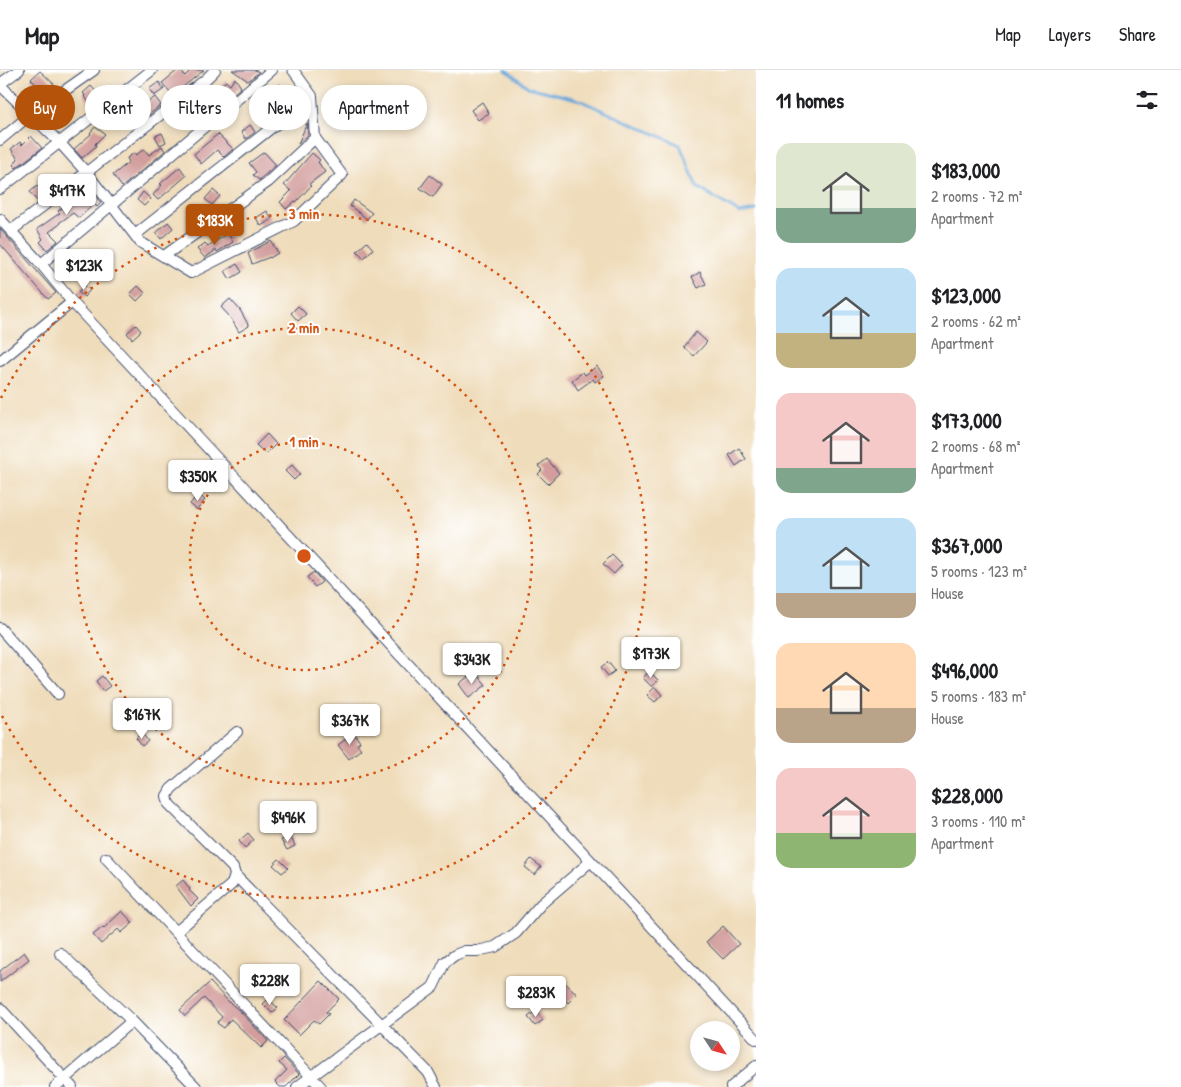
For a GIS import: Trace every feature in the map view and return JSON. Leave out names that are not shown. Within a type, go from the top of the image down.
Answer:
[{"type":"street","points":[[15,100],[0,85],[19,70]]},
{"type":"street","points":[[73,85],[94,70]]},
{"type":"street","points":[[0,189],[152,70]]},
{"type":"street","points":[[11,231],[205,80],[215,70]]},
{"type":"street","points":[[42,264],[272,70]]},
{"type":"street","points":[[46,130],[86,172],[140,242],[191,273],[294,221],[342,175],[315,138],[312,96],[293,70]]},
{"type":"street","points":[[135,235],[312,96]]},
{"type":"street","points":[[0,140],[15,128]]},
{"type":"street","points":[[164,256],[268,182],[315,138]]},
{"type":"street","points":[[0,219],[42,264],[72,302],[756,1039]]},
{"type":"street","points":[[0,361],[72,302]]},
{"type":"street","points":[[0,628],[58,694]]},
{"type":"street","points":[[237,732],[171,788],[167,796],[169,804],[233,868],[235,875],[428,1072],[436,1087]]},
{"type":"street","points":[[106,858],[321,1087]]},
{"type":"street","points":[[297,1087],[433,987],[445,962],[455,955],[465,951],[477,952],[495,947],[516,934],[541,904],[591,861]]},
{"type":"street","points":[[176,932],[232,884],[235,875]]},
{"type":"street","points":[[60,953],[132,1021],[196,1087]]},
{"type":"street","points":[[0,1008],[68,1083]]},
{"type":"street","points":[[55,1087],[68,1083],[132,1021]]},
{"type":"street","points":[[732,1087],[756,1066]]},
{"type":"building","points":[[178,70],[185,76],[191,70],[204,70],[185,85],[164,85],[162,83]]},
{"type":"building","points":[[232,70],[255,70],[259,72],[248,81]]},
{"type":"building","points":[[40,71],[55,85],[36,85],[31,79]]},
{"type":"building","points":[[235,78],[241,87],[239,89],[239,85],[230,85]]},
{"type":"building","points":[[226,81],[230,85],[221,85]]},
{"type":"building","points":[[159,82],[161,91],[154,96],[151,88]]},
{"type":"building","points":[[155,97],[161,105],[151,113],[151,100]]},
{"type":"building","points":[[482,102],[489,113],[478,120],[471,110]]},
{"type":"building","points":[[249,126],[249,130],[255,132],[246,139],[241,132]]},
{"type":"building","points":[[92,130],[99,130],[105,134],[95,144],[96,146],[82,158],[74,149]]},
{"type":"building","points":[[304,130],[308,130],[308,135],[298,144]]},
{"type":"building","points":[[162,133],[166,142],[160,145],[155,136]]},
{"type":"building","points":[[218,134],[233,149],[224,157],[217,150],[201,164],[194,154]]},
{"type":"building","points":[[31,136],[42,148],[16,168],[13,165],[18,159],[11,149],[20,142],[22,145]]},
{"type":"building","points":[[162,146],[165,151],[122,187],[113,175],[129,162],[127,158],[134,153],[136,155],[144,149],[149,155]]},
{"type":"building","points":[[264,152],[276,165],[259,180],[253,175],[256,172],[249,163]]},
{"type":"building","points":[[312,153],[320,160],[318,162],[325,172],[309,184],[311,186],[296,202],[286,209],[280,202],[291,191],[284,185]]},
{"type":"building","points":[[180,167],[186,176],[158,200],[153,195],[162,185],[160,184]]},
{"type":"building","points":[[430,175],[442,184],[433,197],[420,188]]},
{"type":"building","points":[[54,178],[59,185],[50,192],[45,186]]},
{"type":"building","points":[[37,186],[45,195],[37,201],[30,192]]},
{"type":"building","points":[[90,189],[101,203],[97,207],[94,204],[79,218],[73,213],[59,223],[49,232],[58,241],[47,250],[40,242],[43,239],[37,229],[60,213],[58,211]]},
{"type":"building","points":[[213,190],[220,196],[212,205],[205,199]]},
{"type":"building","points":[[143,192],[151,199],[144,206],[137,200]]},
{"type":"building","points":[[354,200],[372,213],[367,219],[350,206]]},
{"type":"building","points":[[267,211],[272,219],[261,226],[256,218]]},
{"type":"building","points":[[168,222],[173,228],[161,239],[156,233]]},
{"type":"building","points":[[0,229],[56,293],[48,299],[0,244]]},
{"type":"building","points":[[228,234],[233,242],[205,258],[197,249],[205,243],[208,246]]},
{"type":"building","points":[[271,241],[278,253],[252,264],[248,253]]},
{"type":"building","points":[[367,242],[373,249],[364,258],[357,251]]},
{"type":"building","points":[[237,264],[242,272],[230,279],[225,271]]},
{"type":"building","points":[[700,272],[706,284],[698,288],[692,277]]},
{"type":"building","points":[[84,285],[90,290],[84,297],[78,292]]},
{"type":"building","points":[[138,286],[145,293],[137,301],[130,294]]},
{"type":"building","points":[[230,299],[240,310],[249,326],[239,332],[221,307]]},
{"type":"building","points":[[298,306],[306,314],[298,321],[291,313]]},
{"type":"building","points":[[136,325],[141,331],[132,339],[127,333]]},
{"type":"building","points":[[696,332],[707,342],[694,356],[684,347]]},
{"type":"building","points":[[597,366],[604,376],[595,382],[593,379],[578,390],[572,380],[583,372],[585,375]]},
{"type":"building","points":[[267,434],[276,444],[266,454],[256,445]]},
{"type":"building","points":[[739,448],[746,459],[736,466],[729,455]]},
{"type":"building","points":[[547,459],[559,473],[548,484],[538,474],[542,470],[538,466]]},
{"type":"building","points":[[292,465],[300,474],[294,480],[285,471]]},
{"type":"building","points":[[198,494],[205,500],[197,510],[190,504]]},
{"type":"building","points":[[612,555],[622,565],[614,574],[603,564]]},
{"type":"building","points":[[314,572],[322,582],[315,587],[307,577]]},
{"type":"building","points":[[608,662],[615,671],[608,676],[601,667]]},
{"type":"building","points":[[475,671],[486,685],[469,698],[459,684]]},
{"type":"building","points":[[649,671],[658,680],[652,687],[643,678]]},
{"type":"building","points":[[102,676],[110,686],[103,691],[96,681]]},
{"type":"building","points":[[655,687],[662,695],[655,702],[647,695]]},
{"type":"building","points":[[142,733],[148,741],[142,746],[136,738]]},
{"type":"building","points":[[354,733],[360,742],[357,744],[361,749],[349,759],[338,745]]},
{"type":"building","points":[[248,833],[254,840],[245,848],[239,841]]},
{"type":"building","points":[[290,835],[295,846],[287,850],[281,840]]},
{"type":"building","points":[[279,859],[288,868],[282,873],[273,865]]},
{"type":"building","points":[[531,859],[541,867],[535,875],[525,867]]},
{"type":"building","points":[[183,880],[198,899],[191,906],[176,886]]},
{"type":"building","points":[[122,911],[133,923],[121,933],[118,929],[101,944],[93,935],[104,928]]},
{"type":"building","points":[[723,926],[739,944],[723,959],[706,942]]},
{"type":"building","points":[[24,952],[29,959],[0,982],[0,971]]},
{"type":"building","points":[[560,978],[577,994],[568,1003],[551,987]]},
{"type":"building","points":[[321,981],[339,999],[326,1012],[329,1014],[319,1024],[314,1020],[299,1035],[284,1020]]},
{"type":"building","points":[[210,982],[268,1041],[261,1048],[231,1019],[224,1028],[217,1023],[222,1017],[204,998],[185,1016],[180,1010]]},
{"type":"building","points":[[268,999],[278,1008],[272,1013],[263,1004]]},
{"type":"building","points":[[536,1011],[543,1020],[535,1026],[528,1017]]},
{"type":"building","points":[[284,1058],[299,1074],[286,1087],[280,1087],[275,1082],[287,1070],[279,1063]]},
{"type":"waterway","points":[[506,70],[528,87],[577,99],[680,145],[697,187],[740,213],[756,210]]}]
